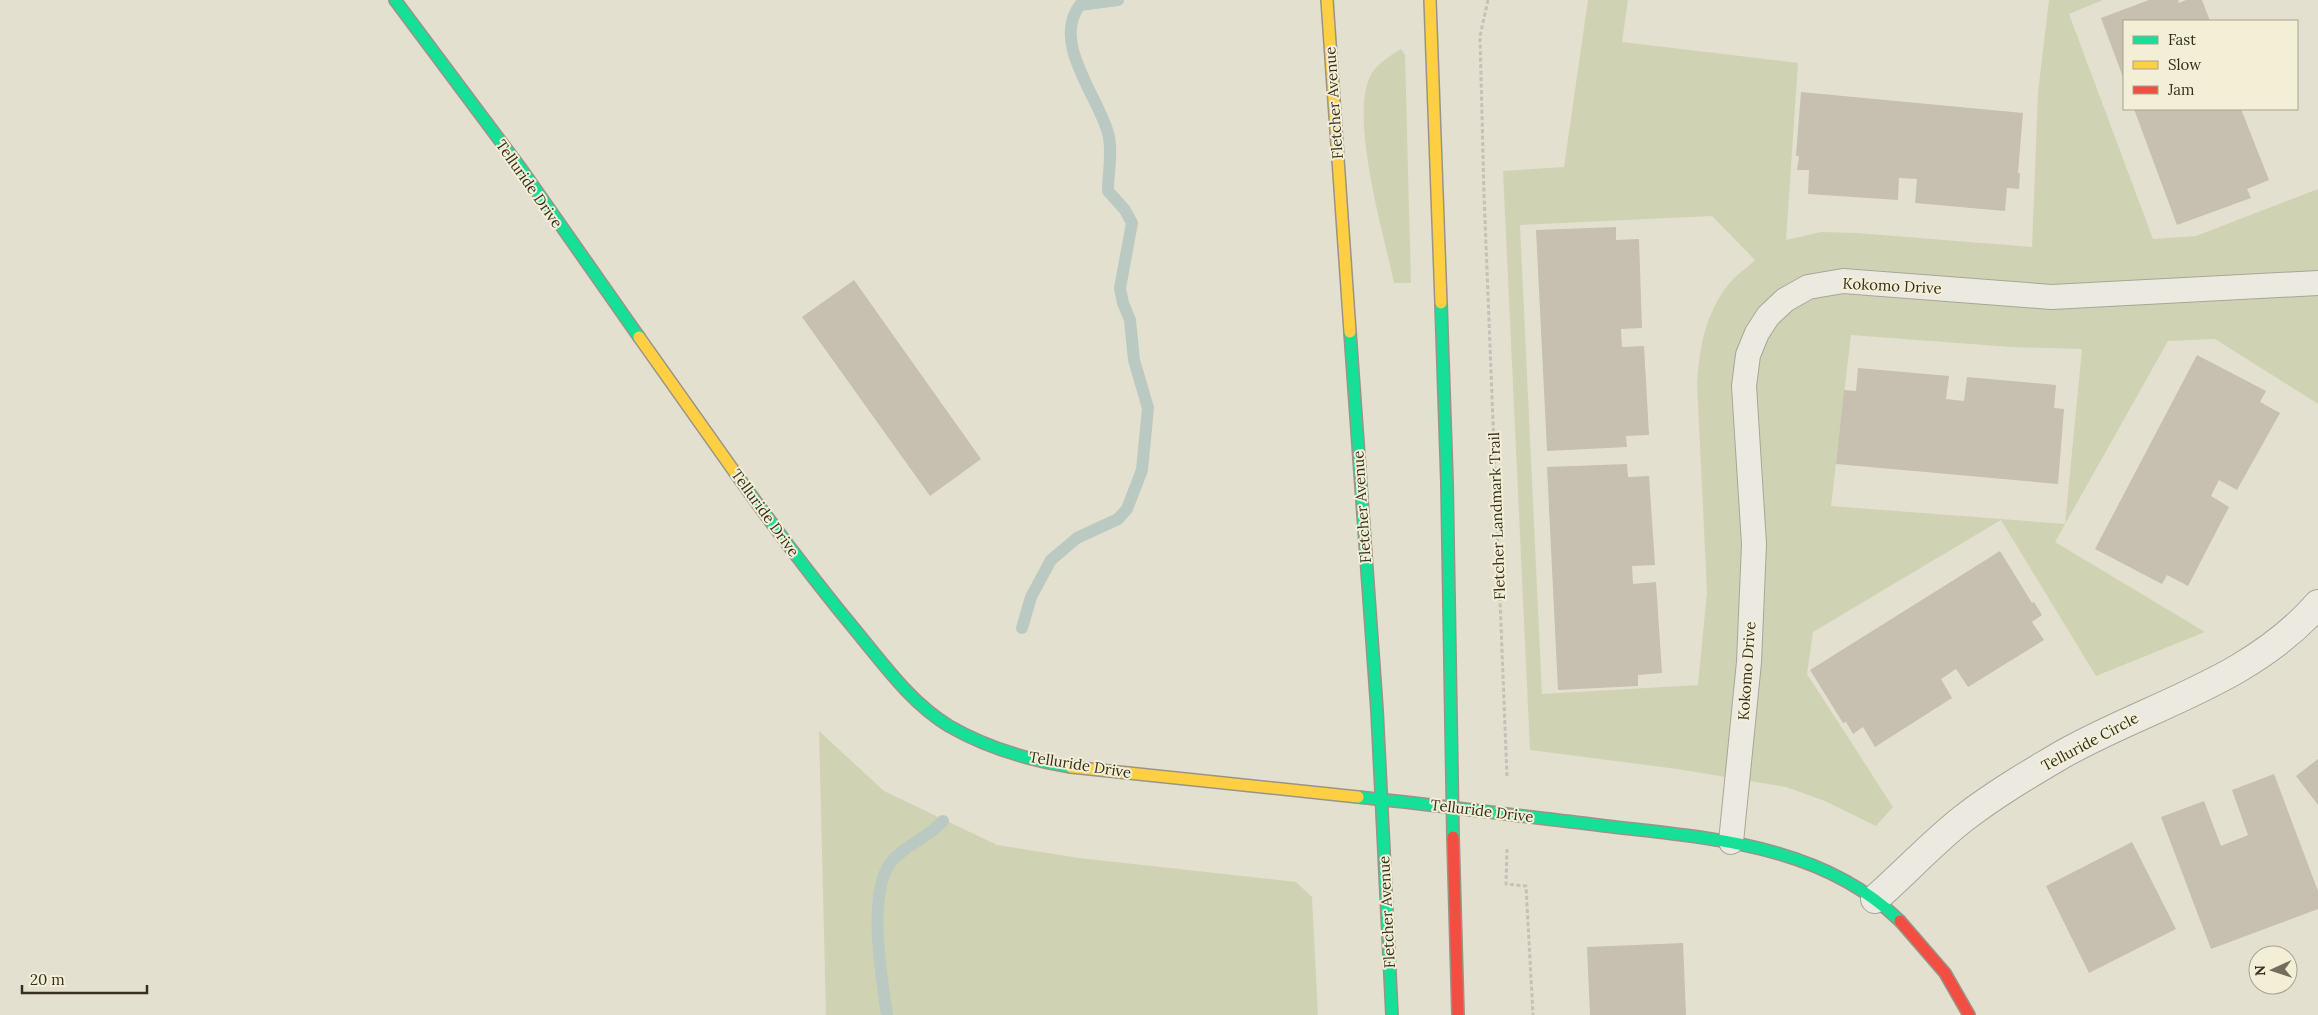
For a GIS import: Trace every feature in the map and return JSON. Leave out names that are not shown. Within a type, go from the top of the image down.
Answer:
[{"type":"main road","name":"Telluride Drive","points":[[395,0],[468,98],[786,544],[899,683],[937,717],[969,736],[996,748],[1040,761],[1088,769],[1508,814],[1731,842],[1780,854],[1835,874],[1874,899],[1915,937],[1943,970],[1969,1015]]},
{"type":"main road","name":"Fletcher Avenue","points":[[1327,0],[1382,799],[1392,1015]]},
{"type":"main road","points":[[1430,0],[1448,482],[1454,918],[1458,1015]]},
{"type":"street","name":"Telluride Circle","points":[[1874,899],[1964,819],[1997,794],[2064,754],[2122,723],[2242,668],[2287,636],[2318,604]]},
{"type":"lane","name":"Kokomo Drive","points":[[1731,842],[1749,662],[1754,544],[1744,386],[1748,355],[1757,333],[1768,316],[1785,300],[1808,288],[1843,281],[2052,297],[2318,283]]},
{"type":"path","name":"Fletcher Landmark Trail","points":[[1488,0],[1480,36],[1484,194],[1508,814],[1506,884],[1526,886],[1533,1015]]},
{"type":"green space","points":[[1588,0],[1628,0],[1622,42],[1798,63],[1786,240],[1821,232],[1857,233],[2032,247],[2038,92],[2049,0],[2103,0],[2069,14],[2153,239],[2196,236],[2318,189],[2318,404],[2215,339],[2168,341],[2055,542],[2205,632],[2096,676],[2001,520],[1813,632],[1807,674],[1893,807],[1876,826],[1825,801],[1786,787],[1677,769],[1530,750],[1503,171],[1564,167]],"holes":[[[1712,216],[1755,260],[1734,278],[1724,290],[1706,328],[1700,354],[1697,383],[1707,592],[1698,685],[1542,694],[1520,225]],[[1851,335],[2011,347],[2082,349],[2065,524],[1831,506]]]},
{"type":"green space","points":[[1401,49],[1405,55],[1411,283],[1394,283],[1376,205],[1365,142],[1364,112],[1366,88],[1374,70],[1383,61]]},
{"type":"green space","points":[[819,731],[884,791],[997,845],[1079,858],[1296,882],[1312,897],[1318,1015],[826,1015]]},
{"type":"building","points":[[2149,0],[2178,0],[2179,3],[2186,0],[2202,0],[2210,20],[2123,20],[2123,77],[2101,18]]},
{"type":"building","points":[[1801,92],[2023,113],[2018,173],[2020,173],[2019,189],[2007,188],[2005,211],[1915,203],[1917,179],[1899,178],[1898,200],[1808,194],[1809,170],[1797,170],[1799,156],[1796,156]]},
{"type":"building","points":[[2134,110],[2241,110],[2269,180],[2247,189],[2251,198],[2177,225]]},
{"type":"building","points":[[1616,227],[1616,240],[1639,239],[1642,328],[1621,329],[1622,347],[1644,346],[1649,435],[1626,436],[1627,447],[1547,451],[1536,230]]},
{"type":"building","points":[[854,280],[981,459],[930,496],[802,317]]},
{"type":"building","points":[[2197,355],[2266,391],[2260,402],[2280,413],[2237,490],[2219,480],[2211,496],[2229,507],[2188,586],[2167,575],[2162,584],[2095,549]]},
{"type":"building","points":[[1858,368],[1949,376],[1946,399],[1964,401],[1967,377],[2056,385],[2054,408],[2064,409],[2058,484],[1836,464],[1844,390],[1856,391]]},
{"type":"building","points":[[1627,464],[1628,477],[1649,476],[1655,565],[1632,566],[1633,584],[1656,582],[1662,673],[1638,675],[1638,686],[1558,690],[1547,467]]},
{"type":"building","points":[[2000,551],[2032,603],[2034,602],[2042,615],[2032,622],[2044,640],[1968,687],[1956,669],[1941,679],[1952,698],[1875,747],[1863,727],[1853,734],[1846,722],[1843,723],[1810,670]]},
{"type":"building","points":[[2318,759],[2318,805],[2296,776]]},
{"type":"building","points":[[2274,774],[2318,891],[2318,909],[2211,949],[2161,817],[2204,801],[2221,846],[2248,835],[2232,790]]},
{"type":"building","points":[[2132,842],[2176,929],[2089,973],[2046,886]]},
{"type":"building","points":[[1683,943],[1686,1015],[1590,1015],[1587,947]]},
{"type":"waterway","points":[[1022,628],[1031,597],[1051,560],[1077,538],[1118,519],[1127,509],[1142,470],[1148,408],[1134,360],[1130,320],[1123,303],[1120,288],[1132,223],[1125,210],[1108,191],[1110,155],[1108,133],[1103,118],[1079,69],[1073,52],[1071,35],[1072,20],[1080,5],[1118,0]]},
{"type":"waterway","points":[[887,1015],[878,936],[878,913],[884,875],[897,855],[931,832],[943,821]]},
{"type":"traffic: fast","points":[[395,0],[522,170],[639,337]]},
{"type":"traffic: fast","points":[[1441,303],[1447,483],[1453,837]]},
{"type":"traffic: fast","points":[[1350,332],[1377,710],[1392,1015]]},
{"type":"traffic: fast","points":[[736,474],[797,557],[912,697],[949,726],[978,741],[1024,757],[1071,767]]},
{"type":"traffic: fast","points":[[1358,797],[1714,839],[1755,847],[1794,858],[1832,874],[1867,894],[1900,921]]},
{"type":"traffic: slow","points":[[1327,0],[1350,332]]},
{"type":"traffic: slow","points":[[1430,0],[1441,303]]},
{"type":"traffic: slow","points":[[639,337],[736,474]]},
{"type":"traffic: slow","points":[[1071,767],[1358,797]]},
{"type":"traffic: jam","points":[[1453,837],[1458,1015]]},
{"type":"traffic: jam","points":[[1900,921],[1945,973],[1969,1015]]}]
